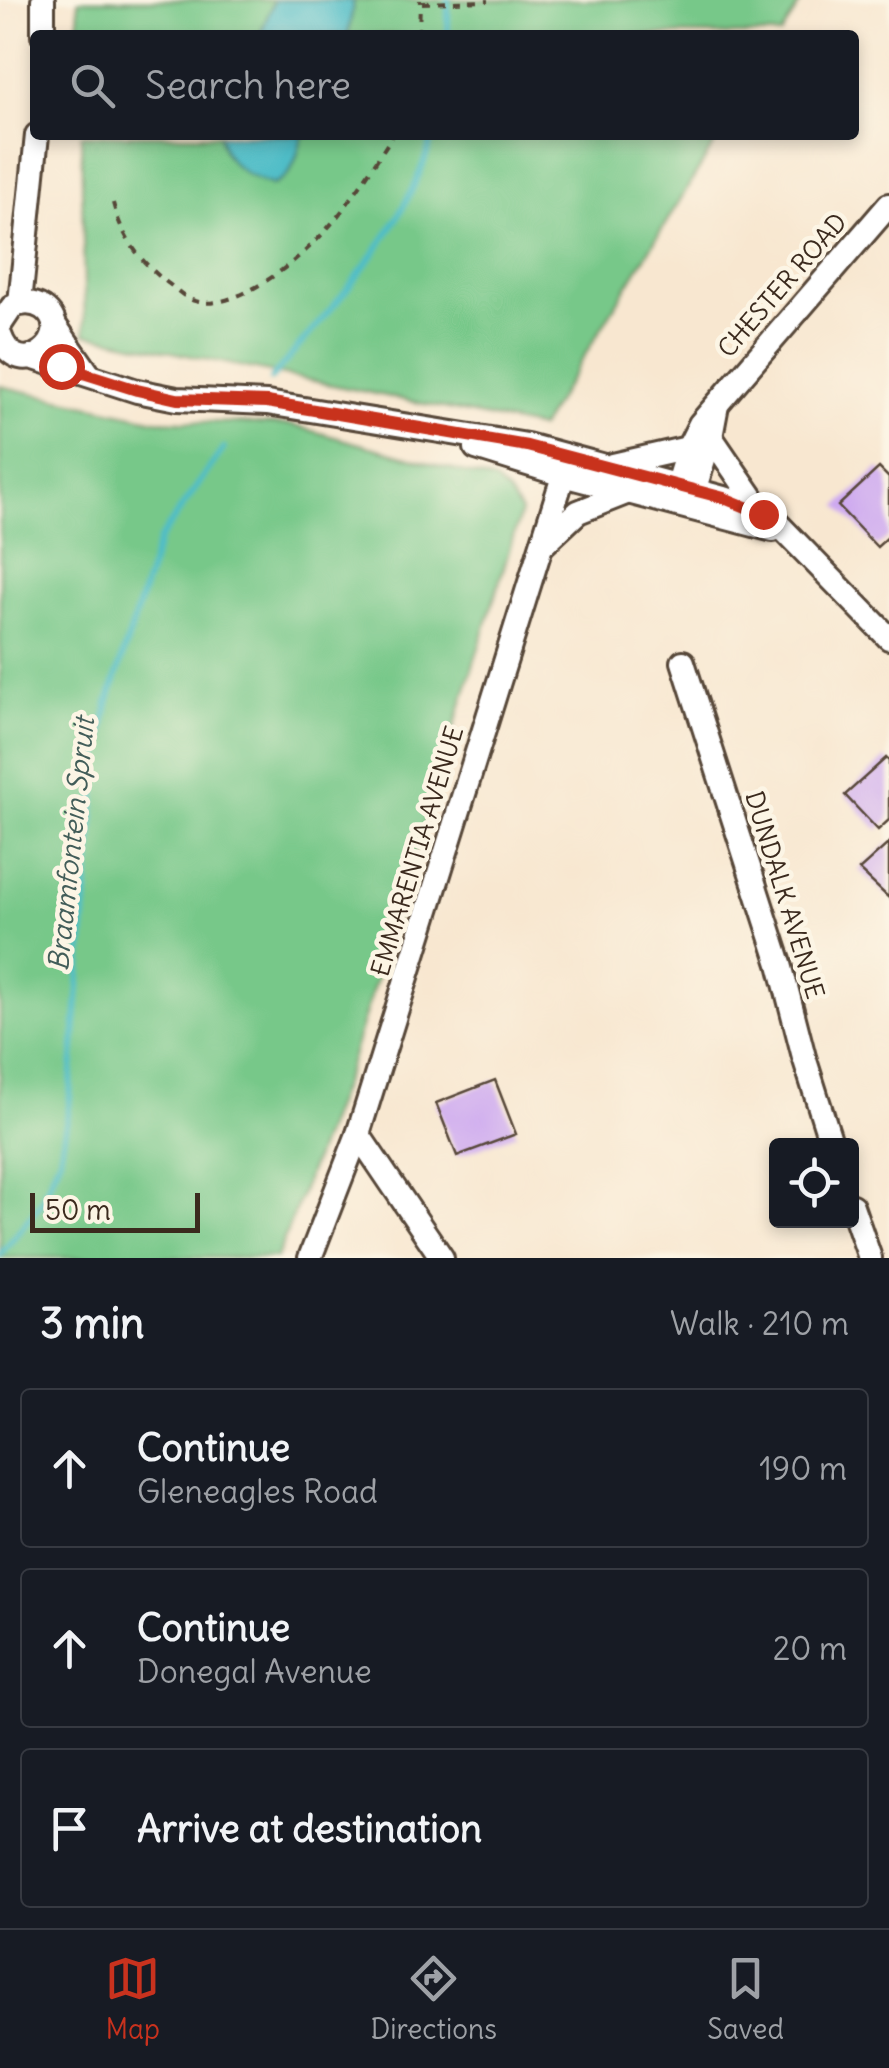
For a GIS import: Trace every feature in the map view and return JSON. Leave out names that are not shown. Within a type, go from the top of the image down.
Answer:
[{"type":"street","points":[[41,3],[43,30]]},
{"type":"street","points":[[20,303],[36,140]]},
{"type":"street","name":"CHESTER ROAD","points":[[683,497],[688,448],[700,424],[889,205]]},
{"type":"street","points":[[88,373],[45,309],[29,302],[5,313],[1,337],[13,354],[137,390],[177,399],[267,402],[527,446],[627,492],[683,497],[763,514]]},
{"type":"street","points":[[31,358],[47,349],[54,324]]},
{"type":"street","name":"CHESTER ROAD","points":[[683,497],[711,437],[718,402]]},
{"type":"street","points":[[711,437],[763,514],[889,638]]},
{"type":"street","points":[[566,466],[604,466],[688,448]]},
{"type":"street","name":"EMMARENTIA AVENUE","points":[[310,1258],[358,1134],[566,466]]},
{"type":"street","points":[[604,466],[788,535]]},
{"type":"street","points":[[539,550],[556,529],[578,512],[627,492]]},
{"type":"street","name":"DUNDALK AVENUE","points":[[683,662],[780,964],[830,1138]]},
{"type":"street","points":[[358,1134],[442,1258]]},
{"type":"street","points":[[859,1226],[870,1258]]},
{"type":"path","points":[[419,30],[421,2],[488,1]]},
{"type":"path","points":[[113,204],[119,226],[141,260],[192,301],[214,304],[246,294],[308,250],[343,210],[390,140]]},
{"type":"green space","points":[[78,0],[802,0],[784,30],[79,30]]},
{"type":"green space","points":[[81,140],[717,140],[540,428],[85,334]]},
{"type":"green space","points":[[0,386],[156,420],[291,425],[495,481],[521,512],[347,1073],[277,1258],[0,1258]]},
{"type":"water","points":[[274,0],[354,0],[349,30],[262,30]]},
{"type":"water","points":[[220,140],[301,140],[290,171],[273,185],[238,168]]},
{"type":"building","points":[[879,468],[889,478],[889,536],[877,547],[838,506]]},
{"type":"building","points":[[886,758],[889,820],[878,830],[845,795]]},
{"type":"building","points":[[889,843],[889,898],[859,870]]},
{"type":"building","points":[[495,1080],[516,1134],[457,1156],[436,1103]]},
{"type":"waterway","name":"Braamfontein Spruit","points":[[448,0],[448,30]]},
{"type":"waterway","name":"Braamfontein Spruit","points":[[271,379],[366,265],[405,204],[431,140]]},
{"type":"waterway","name":"Braamfontein Spruit","points":[[0,1255],[41,1203],[60,1157],[69,1107],[98,757],[108,703],[159,540],[224,448]]},
{"type":"route","points":[[61,366],[177,399],[267,402],[527,446],[724,498],[763,514]]}]
